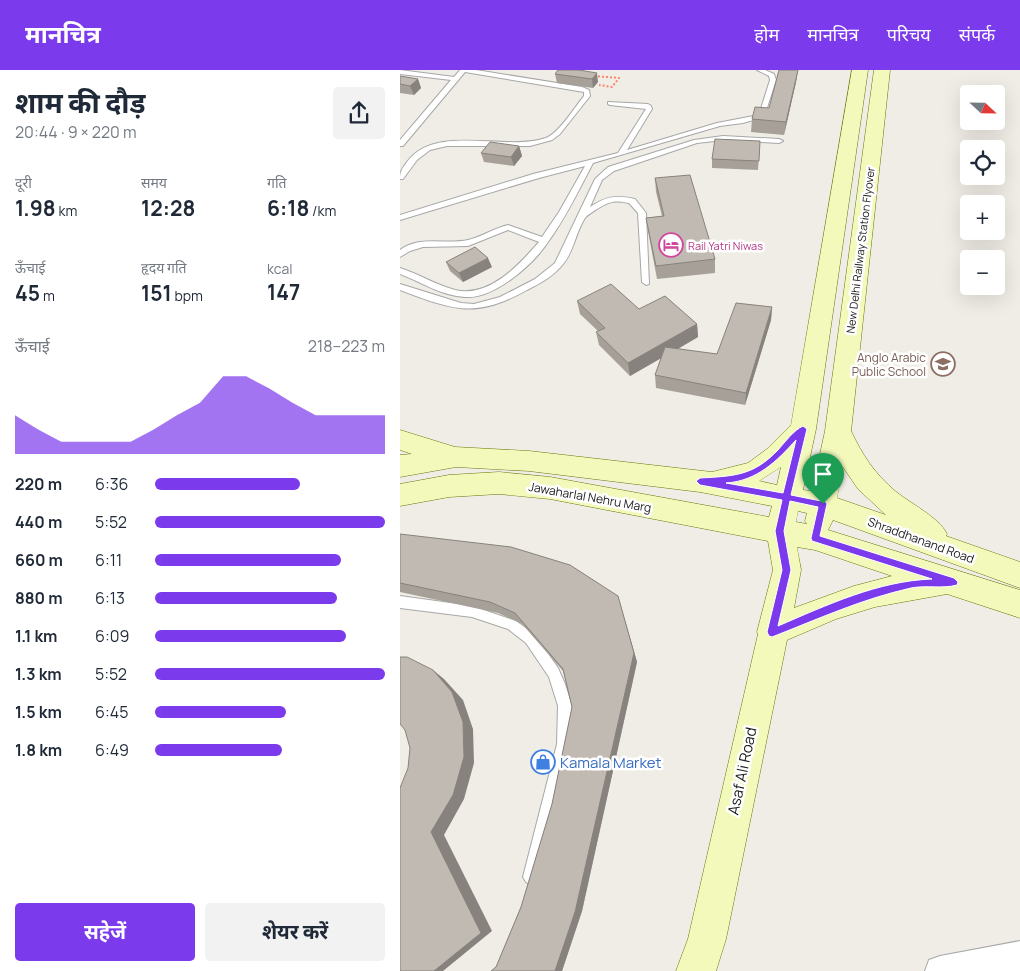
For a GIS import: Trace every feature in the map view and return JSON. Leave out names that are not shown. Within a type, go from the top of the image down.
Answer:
[{"type":"main road","name":"New Delhi Railway Station Flyover","points":[[815,538],[838,431],[881,78]]},
{"type":"main road","name":"New Delhi Railway Station Flyover","points":[[780,531],[786,497],[803,429],[859,79]]},
{"type":"main road","points":[[700,481],[739,479],[760,469],[776,458],[803,429]]},
{"type":"main road","points":[[838,431],[851,458],[868,482],[907,517],[968,556]]},
{"type":"main road","points":[[400,440],[456,457]]},
{"type":"main road","name":"Jawaharlal Nehru Marg","points":[[400,466],[456,457],[528,461],[700,481]]},
{"type":"main road","name":"Shraddhanand Road","points":[[700,481],[823,504],[1020,575]]},
{"type":"main road","name":"Jawaharlal Nehru Marg","points":[[400,495],[449,486],[474,484],[498,483],[541,487],[780,531]]},
{"type":"main road","points":[[787,570],[780,531],[815,538],[1020,604]]},
{"type":"main road","points":[[787,570],[815,538]]},
{"type":"main road","name":"Asaf Ali Road","points":[[696,971],[707,939],[772,632],[787,570]]},
{"type":"main road","points":[[772,632],[834,607],[873,594],[913,584],[954,582]]},
{"type":"street","points":[[940,971],[1020,956]]},
{"type":"lane","points":[[400,144],[440,86],[456,78],[463,70],[588,91],[587,96],[558,133],[550,139],[530,144],[447,144],[428,148],[414,158],[400,178]]},
{"type":"lane","points":[[400,218],[536,176],[621,154],[719,124],[762,116],[773,80],[772,75],[760,70]]},
{"type":"lane","points":[[400,72],[456,78]]},
{"type":"lane","points":[[400,78],[440,86]]},
{"type":"lane","points":[[610,103],[642,104],[648,106],[649,109],[621,154]]},
{"type":"lane","points":[[400,287],[449,305],[463,308],[480,307],[499,302],[554,270],[562,260],[599,179],[611,169],[696,141],[723,138],[779,141]]},
{"type":"lane","points":[[400,271],[458,294],[472,295],[486,291],[508,277],[531,258],[545,241],[591,161]]},
{"type":"lane","points":[[582,216],[601,203],[614,198],[632,201],[642,212],[646,282]]},
{"type":"lane","points":[[400,254],[415,246],[470,243],[508,227],[545,241]]},
{"type":"lane","points":[[400,602],[436,606],[495,618],[514,626],[530,640],[545,658],[558,680],[565,705],[564,744],[530,877]]},
{"type":"building","points":[[558,70],[579,70],[597,73],[592,79],[555,74]]},
{"type":"building","points":[[779,70],[798,70],[786,122],[752,119],[755,107],[769,108]]},
{"type":"building","points":[[400,76],[418,79],[410,86],[400,84]]},
{"type":"building","points":[[715,139],[760,141],[759,161],[712,159]]},
{"type":"building","points":[[490,142],[519,146],[511,157],[481,153]]},
{"type":"building","points":[[690,175],[715,259],[656,266],[646,218],[664,216],[655,178]]},
{"type":"building","points":[[475,247],[488,258],[459,273],[446,262]]},
{"type":"building","points":[[611,284],[639,309],[665,296],[697,324],[628,363],[596,332],[605,328],[577,301]]},
{"type":"building","points":[[736,303],[772,307],[746,393],[655,375],[665,347],[717,354]]},
{"type":"building","points":[[400,534],[511,547],[570,565],[618,596],[634,653],[575,912],[555,971],[491,971],[496,967],[521,907],[552,804],[572,707],[563,669],[515,613],[490,602],[400,583]]},
{"type":"building","points":[[400,657],[407,657],[433,670],[452,692],[463,722],[464,757],[453,795],[431,832],[481,933],[434,971],[400,971],[400,788],[408,768],[410,748],[405,730],[400,724]]},
{"type":"place","name":"Rail Yatri Niwas","points":[[671,245]]},
{"type":"place","name":"Anglo Arabic Public School","points":[[943,364]]},
{"type":"place","name":"Kamala Market","points":[[543,762]]},
{"type":"route","points":[[823,504],[786,497],[700,481],[739,479],[760,469],[776,458],[803,429],[786,497],[781,522],[780,531],[787,570],[772,632],[794,622],[873,594],[913,584],[954,582],[815,538],[823,504]]}]
